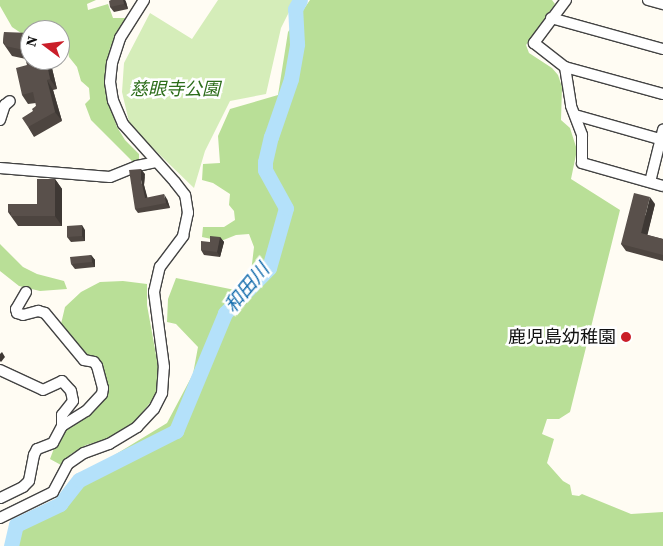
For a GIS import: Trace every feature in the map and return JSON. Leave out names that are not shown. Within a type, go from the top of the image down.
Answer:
[{"type":"street","points":[[0,518],[53,492],[68,464],[84,453],[109,444],[137,427],[159,401],[164,380],[164,367],[154,292],[160,267],[183,236],[188,213],[185,195],[122,124],[111,91],[112,64],[115,50],[144,0]]},
{"type":"street","points":[[566,0],[534,43],[565,67],[663,94]]},
{"type":"street","points":[[648,0],[663,4]]},
{"type":"street","points":[[551,18],[663,49]]},
{"type":"street","points":[[565,67],[574,115],[582,134],[582,163],[663,186]]},
{"type":"street","points":[[0,117],[5,105],[10,101]]},
{"type":"street","points":[[574,115],[662,137],[650,182]]},
{"type":"street","points":[[0,168],[110,177],[137,166],[156,162]]},
{"type":"street","points":[[26,292],[16,309],[18,313],[23,315],[38,311],[45,313],[84,360],[94,362],[97,366],[103,388],[102,394],[86,411],[62,426]]},
{"type":"street","points":[[0,370],[43,390],[62,381],[66,384],[73,401],[62,415],[62,426],[53,443],[37,449],[29,481],[23,487],[0,498]]},
{"type":"green space","points":[[0,0],[96,0],[87,4],[88,10],[108,4],[113,18],[126,18],[110,48],[107,65],[106,94],[117,127],[125,140],[139,154],[139,161],[134,163],[91,120],[85,104],[90,99],[89,88],[81,81],[77,67],[70,58],[70,20],[20,20],[20,32],[12,27],[0,6]]},
{"type":"green space","name":"慈眼寺公園","points":[[218,0],[295,0],[281,28],[266,94],[230,101],[205,151],[194,188],[130,126],[122,92],[124,63],[150,13],[192,39]]},
{"type":"green space","points":[[310,0],[552,0],[555,4],[526,45],[529,53],[552,68],[558,75],[562,87],[561,120],[570,128],[577,150],[571,179],[620,210],[570,412],[559,419],[547,419],[542,434],[554,439],[547,463],[563,481],[570,485],[572,495],[579,496],[582,494],[631,514],[663,512],[663,546],[15,546],[19,524],[60,497],[83,471],[108,459],[167,423],[193,374],[198,347],[176,324],[167,322],[168,299],[176,278],[235,290],[245,287],[252,264],[254,247],[249,234],[236,235],[221,241],[202,237],[203,227],[224,227],[235,220],[234,211],[229,205],[230,194],[213,183],[202,180],[203,164],[220,163],[218,136],[230,109],[278,95],[288,32]]},
{"type":"green space","points":[[0,244],[23,267],[37,274],[64,281],[67,289],[40,291],[19,286],[0,271]]},
{"type":"green space","points":[[123,281],[147,284],[147,305],[160,377],[157,394],[134,423],[111,438],[86,445],[71,454],[61,465],[50,459],[56,443],[65,428],[105,386],[88,359],[69,338],[61,324],[65,307],[81,292],[100,282]]},
{"type":"building","points":[[123,0],[124,4],[110,7],[109,1]]},
{"type":"building","points":[[4,32],[20,33],[20,49],[5,46],[5,43],[3,43]]},
{"type":"building","points":[[20,67],[20,70],[48,70],[50,79],[47,80],[55,112],[28,127],[22,118],[33,111],[32,109],[36,106],[33,92],[22,95],[16,68]]},
{"type":"building","points":[[141,169],[141,180],[145,198],[164,194],[166,203],[135,209],[129,170]]},
{"type":"building","points":[[37,179],[55,179],[55,216],[11,216],[11,212],[8,212],[8,204],[37,204]]},
{"type":"building","points":[[634,193],[650,197],[641,233],[663,239],[663,255],[621,244]]},
{"type":"building","points":[[82,225],[82,236],[67,237],[67,226]]},
{"type":"building","points":[[210,236],[220,237],[217,252],[201,250],[201,241],[210,242]]},
{"type":"building","points":[[91,255],[92,262],[71,264],[70,257]]},
{"type":"waterway","name":"和田川","points":[[11,546],[16,525],[60,504],[79,480],[176,431],[225,313],[269,268],[286,208],[265,170],[265,162],[271,137],[291,79],[297,44],[295,9],[300,0]]},
{"type":"place","name":"鹿児島幼稚園","points":[[626,337]]}]
